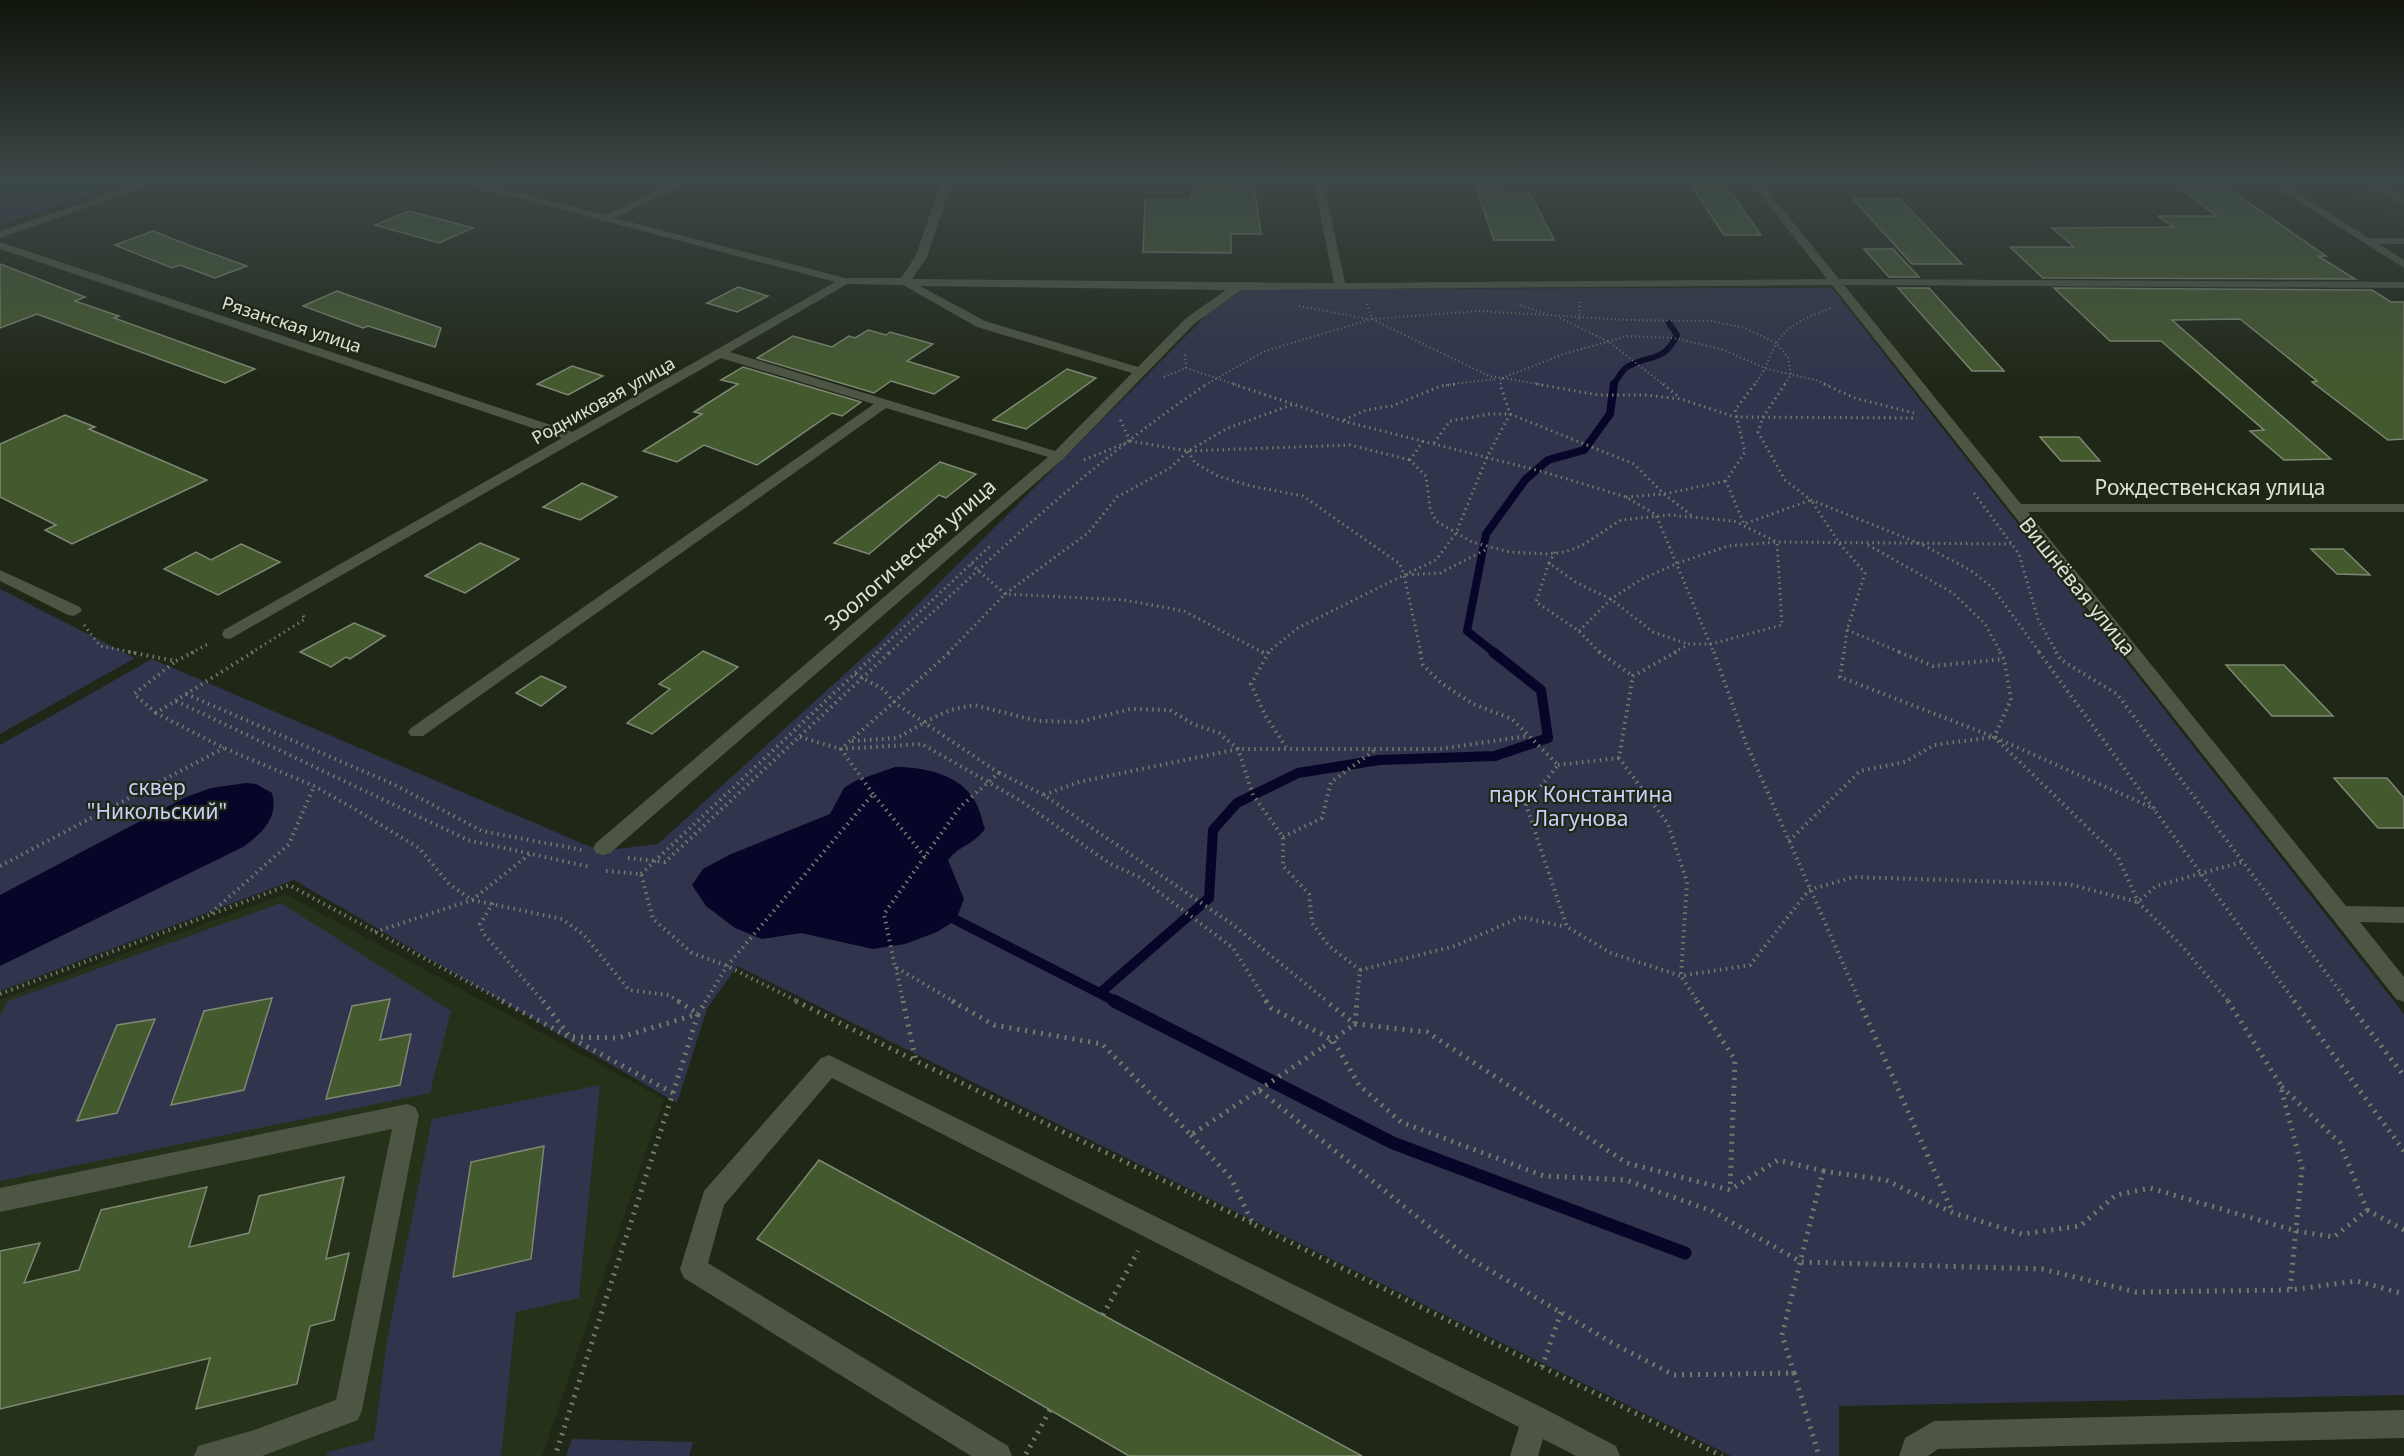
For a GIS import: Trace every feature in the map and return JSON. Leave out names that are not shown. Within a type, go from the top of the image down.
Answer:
[{"type":"street","name":"Рязанская улица","points":[[6,247],[573,437]]},
{"type":"street","points":[[713,247],[845,281],[1239,287],[1340,284],[1837,282],[2404,285]]},
{"type":"street","points":[[904,282],[921,257],[924,247]]},
{"type":"street","points":[[1332,247],[1340,284]]},
{"type":"street","name":"Вишнёвая улица","points":[[1808,247],[2404,993]]},
{"type":"street","points":[[2377,247],[2404,265]]},
{"type":"street","name":"Родниковая улица","points":[[230,634],[722,354],[845,281]]},
{"type":"street","points":[[904,282],[981,324],[1139,371]]},
{"type":"street","name":"Зоологическая улица","points":[[596,850],[1058,456],[1190,321],[1239,287]]},
{"type":"street","points":[[722,354],[1058,456]]},
{"type":"street","points":[[417,732],[884,403]]},
{"type":"street","name":"Рождественская улица","points":[[2016,508],[2404,508]]},
{"type":"street","points":[[0,575],[74,611]]},
{"type":"street","points":[[2342,914],[2404,915]]},
{"type":"street","points":[[998,1456],[693,1269],[713,1199],[829,1065],[1606,1456]]},
{"type":"street","points":[[0,1200],[407,1114],[348,1410],[249,1450],[208,1456]]},
{"type":"street","points":[[1524,1456],[1535,1419]]},
{"type":"street","points":[[1913,1456],[1915,1448],[1934,1435],[2404,1424]]},
{"type":"path","points":[[1581,292],[1578,317],[1582,325]]},
{"type":"path","points":[[1365,294],[1371,320]]},
{"type":"path","points":[[1826,300],[1837,317]]},
{"type":"path","points":[[1507,301],[1582,325],[1609,342],[1681,399]]},
{"type":"path","points":[[1290,303],[1310,311],[1371,320],[1489,376],[1598,395],[1646,395],[1681,399],[1735,417],[1918,417]]},
{"type":"path","points":[[1626,497],[1665,494],[1726,481],[1745,452],[1735,410],[1767,369],[1776,343],[1795,323],[1830,308]]},
{"type":"path","points":[[621,857],[654,863],[664,862],[864,679],[1037,515],[1164,413],[1216,378],[1265,351],[1371,320],[1426,313],[1480,311],[1553,316],[1712,321],[1745,328],[1776,343],[1788,357],[1791,375],[1763,417],[1758,432],[1785,480],[1811,500],[1921,544],[1970,570],[1992,587],[2404,1150]]},
{"type":"path","points":[[1343,421],[1366,410],[1392,406],[1441,386],[1502,378],[1564,354],[1628,336],[1674,338],[1724,350],[1767,369],[1816,380],[1855,398],[1914,413]]},
{"type":"path","points":[[1184,351],[1186,368]]},
{"type":"path","points":[[1155,381],[1186,368],[1343,421],[1487,456],[1626,497],[1656,515],[1711,644],[1746,743],[1953,1213]]},
{"type":"path","points":[[1286,747],[1265,716],[1251,684],[1266,654],[1298,628],[1436,560],[1456,533],[1487,456],[1510,414],[1500,384],[1502,378]]},
{"type":"path","points":[[841,749],[933,669],[1005,594],[1088,533],[1117,497],[1170,468],[1188,451],[1228,428],[1295,403]]},
{"type":"path","points":[[1907,404],[1922,423]]},
{"type":"path","points":[[1117,413],[1130,441]]},
{"type":"path","points":[[1434,443],[1450,422],[1490,414],[1510,414],[1634,464],[1665,494],[1692,515]]},
{"type":"path","points":[[1083,460],[1130,441],[1188,451],[1350,445],[1410,460],[1425,476],[1430,513],[1440,525],[1489,548],[1530,554],[1555,552],[1580,546],[1602,530],[1626,518],[1656,515],[1692,515],[1744,524],[1777,542]]},
{"type":"path","points":[[1410,460],[1423,441]]},
{"type":"path","points":[[1188,451],[1195,463],[1218,476],[1251,486],[1303,496],[1400,564],[1424,665],[1441,683],[1473,704],[1512,719],[1558,765]]},
{"type":"path","points":[[1726,481],[1744,524]]},
{"type":"path","points":[[1969,486],[2019,554],[2038,619],[2061,660],[2117,694],[2404,1076]]},
{"type":"path","points":[[1744,524],[1811,500]]},
{"type":"path","points":[[1811,500],[1840,544],[1865,573],[1846,630],[1840,676],[1994,737],[2155,809]]},
{"type":"path","points":[[1550,563],[1577,583],[1611,599],[1653,632],[1689,644],[1711,644],[1782,625],[1777,542]]},
{"type":"path","points":[[1580,630],[1611,599],[1640,580],[1678,563],[1728,546],[1777,542],[1868,545],[2012,544]]},
{"type":"path","points":[[176,701],[468,840],[613,872],[641,874],[993,543]]},
{"type":"path","points":[[1868,545],[1953,592],[1985,624],[2004,659],[2011,700],[1994,737]]},
{"type":"path","points":[[1404,575],[1430,578],[1448,573],[1489,548]]},
{"type":"path","points":[[1555,552],[1536,602],[1580,630],[1607,660],[1633,676]]},
{"type":"path","points":[[971,564],[1005,594],[1124,600],[1184,611],[1266,654]]},
{"type":"path","points":[[156,712],[305,619],[294,596]]},
{"type":"path","points":[[74,611],[100,646],[176,661]]},
{"type":"path","points":[[1846,630],[1933,666],[2004,659]]},
{"type":"path","points":[[230,634],[176,661],[134,694],[156,712],[224,748],[314,786],[419,848],[449,884],[472,900],[562,919],[584,935],[629,990],[669,995],[698,1014]]},
{"type":"path","points":[[1633,676],[1689,644]]},
{"type":"path","points":[[855,674],[884,689],[896,703],[999,773],[1044,795],[1232,924],[1355,1024],[1427,1032],[1627,1163],[1730,1190],[1778,1160],[1823,1171],[1886,1180],[1953,1213],[2022,1234],[2080,1226],[2116,1195],[2150,1188],[2296,1231],[2334,1237],[2367,1210]]},
{"type":"path","points":[[1633,676],[1619,758],[1668,824],[1687,882],[1681,976],[1735,1060],[1730,1190]]},
{"type":"path","points":[[186,694],[395,785],[482,831],[596,850]]},
{"type":"path","points":[[851,741],[897,738],[950,710],[974,705],[1038,721],[1069,722],[1079,722],[1130,709],[1170,710],[1193,724],[1219,733],[1238,749],[1253,795],[1283,837],[1283,866],[1309,894],[1312,923],[1329,946],[1360,970]]},
{"type":"path","points":[[1044,795],[1079,782],[1238,749],[1286,747],[1440,749],[1527,736]]},
{"type":"path","points":[[799,737],[841,749],[922,744],[1021,801],[1108,863],[1149,884],[1233,948],[1271,1008],[1333,1040],[1359,1085],[1401,1122],[1544,1176],[1626,1180],[1712,1211],[1801,1262],[2042,1269],[2136,1292],[2290,1290],[2357,1281],[2404,1294]]},
{"type":"path","points":[[1789,841],[1860,771],[1905,762],[1934,745],[1994,737]]},
{"type":"path","points":[[1994,737],[2118,857],[2138,902],[2182,946],[2225,995],[2280,1084],[2340,1143],[2367,1210],[2404,1230]]},
{"type":"path","points":[[0,866],[224,748]]},
{"type":"path","points":[[841,749],[873,794],[925,857]]},
{"type":"path","points":[[1283,837],[1322,818],[1331,782],[1376,749]]},
{"type":"path","points":[[1567,927],[1526,805],[1558,765],[1619,758]]},
{"type":"path","points":[[916,1062],[884,914],[960,807],[999,773]]},
{"type":"path","points":[[208,915],[289,844],[314,786]]},
{"type":"path","points":[[555,1456],[698,1014],[727,966],[873,794]]},
{"type":"path","points":[[374,932],[472,900],[531,853]]},
{"type":"path","points":[[2138,902],[2156,886],[2203,875],[2242,862]]},
{"type":"path","points":[[641,874],[653,919],[692,953],[727,966],[916,1062],[1253,1224],[1722,1456]]},
{"type":"path","points":[[1360,970],[1455,946],[1521,917],[1567,927],[1611,953],[1681,976],[1750,965],[1809,890],[1854,877],[2068,884],[2138,902]]},
{"type":"path","points":[[0,994],[289,885],[673,1094]]},
{"type":"path","points":[[493,903],[480,924],[483,933],[543,1001],[570,1037]]},
{"type":"path","points":[[896,966],[994,1025],[1102,1044],[1231,1178],[1253,1224]]},
{"type":"path","points":[[1191,1136],[1355,1024],[1360,970]]},
{"type":"path","points":[[570,1037],[618,1038],[651,1030],[698,1014]]},
{"type":"path","points":[[2280,1084],[2302,1168],[2290,1290]]},
{"type":"path","points":[[1259,1090],[1466,1256],[1614,1344],[1674,1375],[1794,1372]]},
{"type":"path","points":[[1819,1456],[1782,1335],[1823,1171]]},
{"type":"path","points":[[1103,1315],[1152,1227]]},
{"type":"path","points":[[1542,1367],[1562,1312]]},
{"type":"path","points":[[1025,1456],[1050,1410]]},
{"type":"shaded area","points":[[895,767],[927,770],[958,783],[975,801],[985,829],[976,839],[957,851],[948,860],[964,899],[956,920],[937,932],[905,944],[873,949],[801,933],[762,939],[735,928],[706,906],[692,885],[703,869],[729,855],[830,814],[844,788],[855,781]]},
{"type":"shaded area","points":[[246,783],[256,784],[272,793],[274,802],[267,824],[243,847],[0,966],[0,895],[186,797],[211,788]]},
{"type":"shaded area","points":[[285,894],[664,1099],[542,1456],[0,1456],[0,1000]]},
{"type":"green space","name":"парк Константина Лагунова","points":[[1832,288],[2404,1014],[2404,1395],[1839,1406],[1839,1456],[1731,1456],[737,966],[707,1009],[677,1103],[294,880],[0,991],[0,745],[152,659],[600,851],[658,844],[882,640],[1209,313],[1243,289]]},
{"type":"green space","points":[[0,589],[135,658],[0,734]]},
{"type":"green space","points":[[281,903],[451,1011],[430,1093],[0,1181],[0,1016],[8,1001]]},
{"type":"green space","points":[[600,1085],[579,1298],[516,1312],[501,1456],[327,1456],[327,1452],[374,1440],[387,1341],[432,1119]]},
{"type":"green space","points":[[572,1439],[693,1442],[689,1456],[566,1456]]},
{"type":"building","points":[[120,247],[194,247],[247,266],[215,278],[180,265],[172,268]]},
{"type":"building","points":[[1143,247],[1231,247],[1231,253],[1143,252]]},
{"type":"building","points":[[1897,247],[1946,247],[1962,264],[1912,264]]},
{"type":"building","points":[[2010,247],[2313,247],[2326,256],[2318,256],[2355,279],[2043,278]]},
{"type":"building","points":[[1864,249],[1893,249],[1919,277],[1889,277]]},
{"type":"building","points":[[0,264],[85,297],[75,301],[119,316],[114,318],[255,369],[225,383],[37,314],[0,328]]},
{"type":"building","points":[[738,287],[768,296],[737,312],[707,303]]},
{"type":"building","points":[[1898,288],[1929,288],[2004,371],[1972,371]]},
{"type":"building","points":[[2054,288],[2372,290],[2391,302],[2404,302],[2404,439],[2388,440],[2312,382],[2317,381],[2240,319],[2172,320],[2331,459],[2284,460],[2250,431],[2264,430],[2161,341],[2110,341]]},
{"type":"building","points":[[337,291],[441,328],[435,347],[368,326],[363,328],[303,306]]},
{"type":"building","points":[[868,330],[886,335],[890,332],[933,344],[907,361],[959,377],[934,394],[891,381],[874,393],[757,358],[793,336],[832,347],[849,336],[855,338]]},
{"type":"building","points":[[572,366],[603,376],[568,395],[537,384]]},
{"type":"building","points":[[743,367],[861,402],[842,416],[832,413],[757,465],[704,445],[677,462],[643,451],[702,414],[694,412],[738,384],[721,380]]},
{"type":"building","points":[[1067,369],[1096,378],[1026,429],[993,420]]},
{"type":"building","points":[[65,415],[95,427],[89,429],[207,480],[72,544],[45,530],[56,525],[0,497],[0,444]]},
{"type":"building","points":[[2040,437],[2079,437],[2100,461],[2061,461]]},
{"type":"building","points":[[940,462],[976,474],[946,498],[939,495],[869,554],[834,543]]},
{"type":"building","points":[[582,483],[617,497],[580,520],[543,507]]},
{"type":"building","points":[[480,543],[519,559],[465,593],[425,576]]},
{"type":"building","points":[[241,544],[280,562],[218,595],[164,569],[196,552],[211,560]]},
{"type":"building","points":[[2311,549],[2343,549],[2370,575],[2337,574]]},
{"type":"building","points":[[354,623],[385,636],[350,659],[346,657],[331,667],[300,652]]},
{"type":"building","points":[[703,651],[738,667],[652,734],[627,723],[670,689],[659,684]]},
{"type":"building","points":[[2226,665],[2284,665],[2333,716],[2272,716]]},
{"type":"building","points":[[541,676],[566,687],[541,706],[516,693]]},
{"type":"building","points":[[2334,778],[2387,778],[2404,798],[2404,828],[2378,828]]},
{"type":"building","points":[[272,998],[244,1090],[171,1105],[204,1011]]},
{"type":"building","points":[[390,999],[380,1040],[411,1034],[400,1085],[326,1099],[352,1006]]},
{"type":"building","points":[[155,1019],[117,1113],[77,1121],[117,1025]]},
{"type":"building","points":[[544,1146],[531,1259],[453,1277],[471,1162]]},
{"type":"building","points":[[819,1160],[1362,1456],[1129,1456],[757,1239]]},
{"type":"building","points":[[344,1177],[326,1259],[349,1253],[334,1320],[310,1326],[297,1384],[196,1409],[210,1358],[0,1409],[0,1251],[40,1243],[24,1283],[79,1270],[101,1210],[207,1187],[189,1247],[249,1233],[259,1196]]},
{"type":"waterway","points":[[1613,385],[1627,367],[1667,350],[1677,335],[1669,323]]},
{"type":"waterway","points":[[1495,653],[1467,631],[1486,534],[1525,480],[1548,460],[1584,450],[1610,414],[1614,384]]},
{"type":"waterway","points":[[1100,993],[1209,898],[1213,830],[1237,803],[1298,773],[1379,760],[1495,756],[1548,738],[1541,690],[1493,652]]},
{"type":"waterway","points":[[956,920],[1117,1002]]},
{"type":"waterway","points":[[1114,1001],[1393,1143],[1685,1253]]},
{"type":"park label","name":"сквер \"Никольский\"","points":[[157,799]]}]
